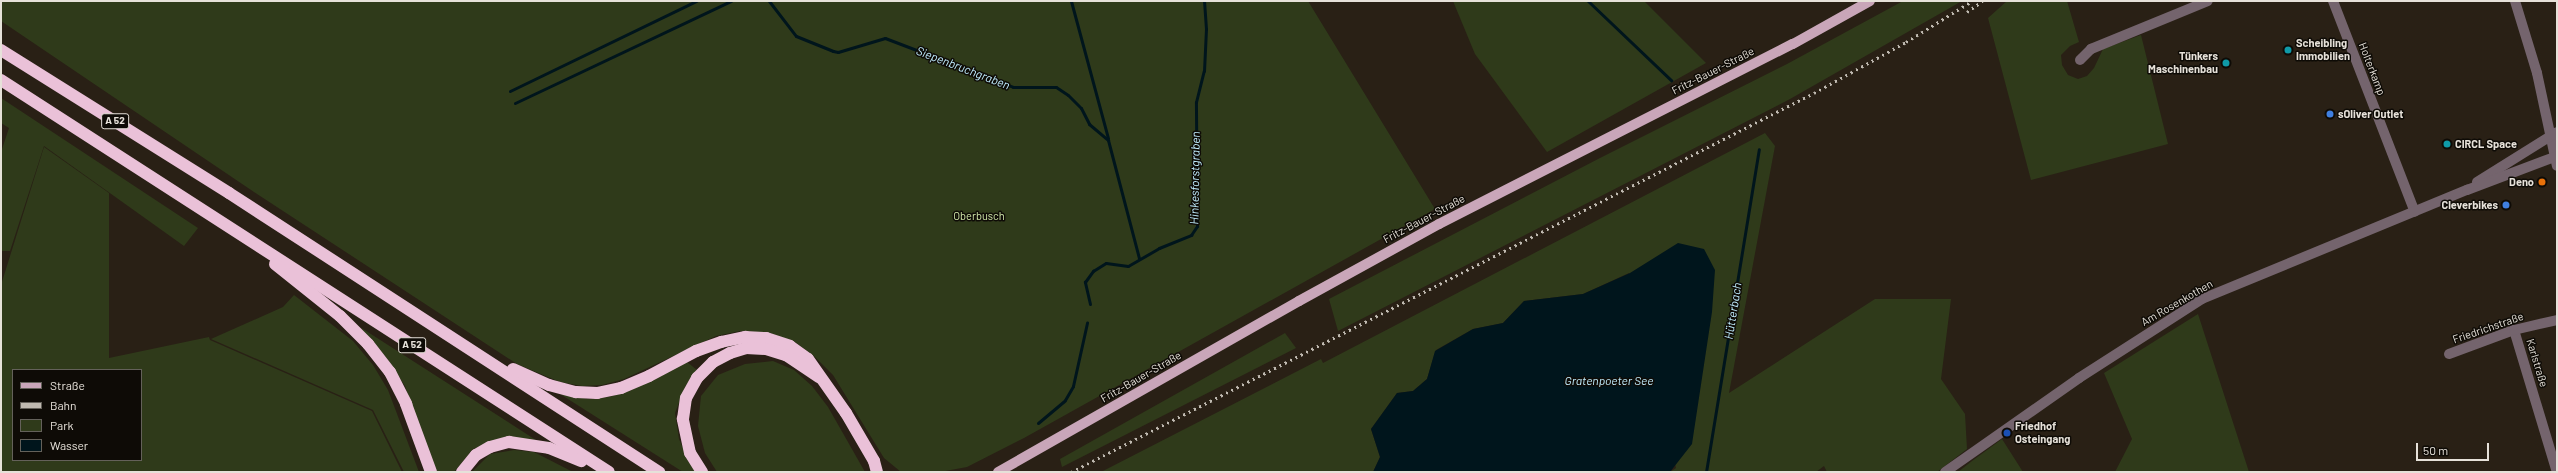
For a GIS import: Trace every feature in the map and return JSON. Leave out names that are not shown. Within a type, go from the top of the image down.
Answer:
[{"type":"highway","name":"A 52","points":[[1,50],[228,192],[483,356],[659,472]]},
{"type":"highway","name":"A 52","points":[[1,80],[606,470]]},
{"type":"highway","points":[[221,221],[340,316],[368,344],[390,372],[406,404],[431,472]]},
{"type":"highway","points":[[483,356],[549,385],[576,392],[597,393],[628,385],[696,351],[720,342],[745,337],[766,338],[790,346],[808,359],[824,380],[875,467],[885,472]]},
{"type":"highway","points":[[702,472],[690,453],[683,419],[686,398],[697,378],[713,362],[730,353],[746,348],[766,349],[786,354],[824,380]]},
{"type":"highway","points":[[462,472],[476,455],[490,447],[509,442],[549,448],[606,470]]},
{"type":"main road","name":"Fritz-Bauer-Straße","points":[[998,472],[1299,301],[1439,224],[1793,44],[1870,1]]},
{"type":"street","points":[[2080,60],[2091,49],[2208,1]]},
{"type":"street","name":"Holterkamp","points":[[2333,1],[2415,212]]},
{"type":"street","points":[[2515,1],[2554,134],[2556,160]]},
{"type":"street","name":"Am Rosenkothen","points":[[2467,190],[2554,134]]},
{"type":"street","name":"Am Rosenkothen","points":[[1945,472],[2073,382],[2202,300],[2467,190],[2556,160]]},
{"type":"street","name":"Friedrichstraße","points":[[2449,354],[2514,330],[2557,320]]},
{"type":"street","name":"Karlstraße","points":[[2514,330],[2557,472]]},
{"type":"green space","name":"Oberbusch","points":[[1,1],[1308,1],[1435,209],[1024,438],[967,467],[940,472],[901,472],[884,458],[833,375],[814,356],[795,342],[770,333],[740,331],[716,336],[624,379],[602,385],[582,386],[560,382],[517,364],[254,192],[1,21]]},
{"type":"green space","points":[[1453,1],[1644,1],[1706,63],[1547,152],[1475,54]]},
{"type":"green space","points":[[1903,1],[1962,1],[1790,99],[1338,331],[1329,299],[1600,158],[1787,64]]},
{"type":"green space","points":[[2007,1],[2067,1],[2079,42],[2070,46],[2061,55],[2062,65],[2068,75],[2078,79],[2087,76],[2094,68],[2103,49],[2141,35],[2168,144],[2031,180],[1988,18]]},
{"type":"green space","points":[[1,98],[198,228],[184,246],[44,146],[10,251],[1,251],[1,152],[9,128],[1,123]]},
{"type":"green space","points":[[1765,133],[1775,146],[1729,393],[1875,299],[1951,299],[1941,379],[1965,414],[1967,449],[1937,472],[1827,472],[1824,466],[1816,472],[1670,472],[1676,468],[1629,273],[1583,294],[1524,301],[1503,323],[1473,329],[1436,350],[1427,379],[1413,391],[1397,393],[1371,429],[1380,457],[1373,472],[1101,472],[1321,359],[1323,363]]},
{"type":"green space","points":[[44,147],[109,193],[109,358],[209,337],[210,340],[372,411],[402,472],[1,472],[1,285]]},
{"type":"green space","points":[[294,295],[353,341],[373,365],[388,390],[419,472],[404,472],[373,410],[211,339],[283,307]]},
{"type":"green space","points":[[2198,314],[2249,472],[2115,472],[2132,439],[2104,373]]},
{"type":"green space","points":[[360,327],[539,442],[493,441],[473,449],[454,472],[435,472],[405,386],[388,360]]},
{"type":"green space","points":[[1285,333],[1296,348],[1062,467],[1060,459]]},
{"type":"green space","points":[[773,361],[794,370],[812,386],[828,407],[865,472],[717,472],[705,453],[698,426],[701,396],[718,375],[745,364]]},
{"type":"green space","points":[[687,362],[697,370],[685,387],[675,413],[679,439],[689,462],[697,472],[683,472],[560,394],[588,399],[609,397],[629,391]]},
{"type":"green space","points":[[2002,439],[2023,472],[1958,472],[1972,461]]},
{"type":"green space","points":[[514,450],[534,452],[573,472],[472,472],[490,454]]},
{"type":"water","name":"Gratenpoeter See","points":[[1678,243],[1704,249],[1715,270],[1712,312],[1692,444],[1670,472],[1373,472],[1380,457],[1371,429],[1397,393],[1413,391],[1427,379],[1435,351],[1473,329],[1503,323],[1524,301],[1583,294],[1630,273]]},
{"type":"waterway","points":[[510,91],[696,1]]},
{"type":"waterway","points":[[515,103],[731,1]]},
{"type":"waterway","name":"Siepenbruchgraben","points":[[769,1],[796,36],[833,51],[838,52],[885,38],[1013,87],[1056,87],[1068,95],[1081,108],[1089,124],[1108,140],[1139,258]]},
{"type":"waterway","points":[[1071,1],[1108,138]]},
{"type":"waterway","name":"Hinkesforstgraben","points":[[1090,304],[1085,282],[1093,271],[1106,263],[1128,266],[1159,248],[1191,235],[1197,226],[1196,102],[1204,71],[1206,29],[1204,1]]},
{"type":"waterway","name":"Hütterbach","points":[[1588,1],[1671,80]]},
{"type":"waterway","name":"Hütterbach","points":[[1706,472],[1759,149]]},
{"type":"waterway","name":"Hinkesforstgraben","points":[[1038,423],[1065,400],[1073,386],[1087,323]]},
{"type":"railway","points":[[1071,472],[1814,93],[1906,42],[1972,1]]},
{"type":"railway","points":[[1967,12],[1983,1]]},
{"type":"place","name":"Scheibling Immobilien","points":[[2288,50]]},
{"type":"place","name":"Tünkers Maschinenbau","points":[[2226,63]]},
{"type":"place","name":"sOliver Outlet","points":[[2330,114]]},
{"type":"place","name":"CIRCL Space","points":[[2447,144]]},
{"type":"place","name":"Deno","points":[[2542,182]]},
{"type":"place","name":"Cleverbikes","points":[[2506,205]]},
{"type":"place","name":"Friedhof Osteingang","points":[[2007,433]]}]
